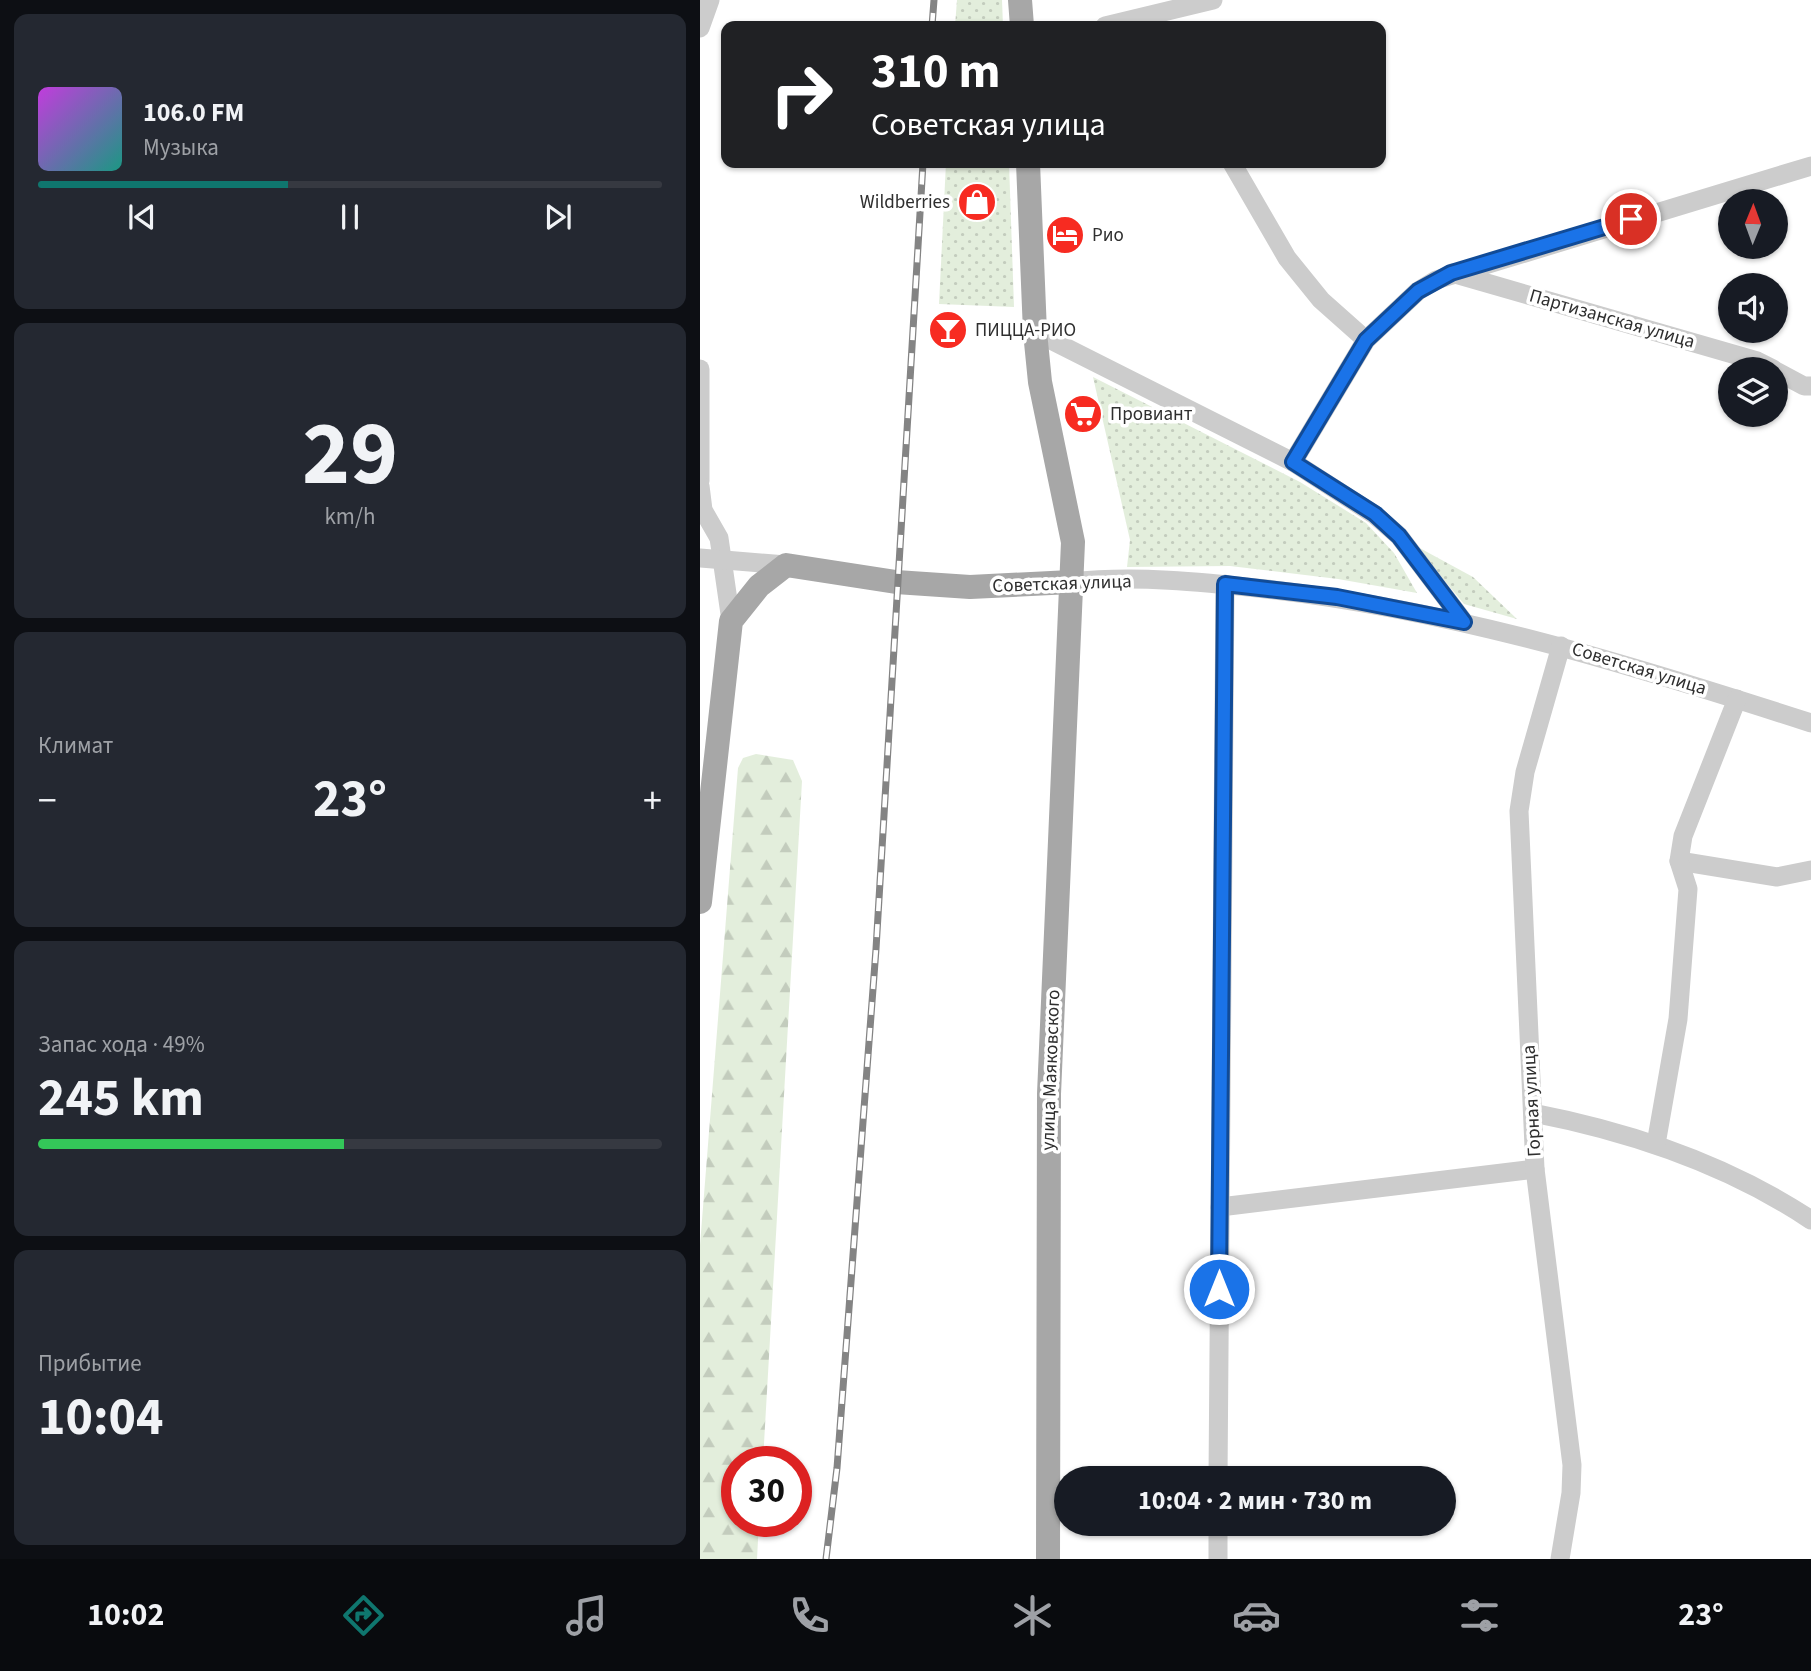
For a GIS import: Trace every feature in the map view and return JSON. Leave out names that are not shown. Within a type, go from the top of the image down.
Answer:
[{"type":"main road","points":[[1020,0],[1022,21]]},
{"type":"main road","name":"улица Маяковского","points":[[1028,168],[1034,332],[1048,426],[1071,525],[1049,1094],[1048,1559]]},
{"type":"main road","points":[[700,902],[731,621],[759,586],[786,565]]},
{"type":"main road","name":"Советская улица","points":[[786,565],[896,582],[946,585],[1009,586],[1070,582]]},
{"type":"street","points":[[700,28],[710,0]]},
{"type":"street","points":[[1162,21],[1213,0]]},
{"type":"street","points":[[1293,462],[1366,340],[1418,291],[1451,273],[1811,166]]},
{"type":"street","points":[[1235,168],[1287,258],[1321,300],[1366,340]]},
{"type":"street","name":"Партизанская улица","points":[[1451,273],[1743,357]]},
{"type":"street","points":[[1034,332],[1293,462],[1375,514],[1399,536],[1464,622]]},
{"type":"street","points":[[700,369],[700,483],[703,510],[719,538],[731,621]]},
{"type":"street","name":"Партизанская улица","points":[[1788,377],[1804,386],[1811,386]]},
{"type":"street","name":"Советская улица","points":[[700,558],[786,565]]},
{"type":"street","name":"Советская улица","points":[[1070,582],[1102,579],[1225,584],[1337,597],[1464,622],[1561,646],[1811,723]]},
{"type":"street","points":[[1218,1466],[1225,584]]},
{"type":"street","name":"Горная улица","points":[[1560,1559],[1571,1493],[1572,1465],[1535,1169],[1519,811],[1525,772],[1561,646]]},
{"type":"street","points":[[1656,1144],[1678,1018],[1688,889],[1679,861],[1683,836],[1737,699]]},
{"type":"street","points":[[1679,861],[1777,877],[1811,870]]},
{"type":"street","points":[[1533,1113],[1604,1126],[1656,1144],[1767,1190],[1811,1220]]},
{"type":"street","points":[[1220,1207],[1535,1169]]},
{"type":"street","points":[[1218,1536],[1218,1559]]},
{"type":"green space","points":[[957,0],[1002,0],[1003,21],[955,21]]},
{"type":"green space","points":[[946,168],[1009,168],[1014,307],[939,304]]},
{"type":"green space","points":[[1093,377],[1300,482],[1366,523],[1394,553],[1417,593],[1338,579],[1230,566],[1127,567],[1130,540]]},
{"type":"green space","points":[[1416,546],[1473,577],[1517,619],[1464,604]]},
{"type":"green space","points":[[756,754],[793,760],[802,781],[764,1446],[721,1446],[721,1537],[758,1537],[757,1559],[700,1559],[700,1245],[738,768],[743,758]]},
{"type":"railway","points":[[932,21],[934,0]]},
{"type":"railway","points":[[826,1559],[837,1468],[876,949],[923,168]]},
{"type":"place","name":"Wildberries","points":[[977,202]]},
{"type":"place","name":"Рио","points":[[1065,235]]},
{"type":"place","name":"ПИЦЦА-РИО","points":[[948,330]]},
{"type":"place","name":"Провиант","points":[[1083,414]]},
{"type":"route","points":[[1219,1289],[1225,584],[1337,597],[1464,622],[1399,536],[1375,514],[1293,462],[1366,340],[1418,291],[1451,273],[1631,219]]}]
